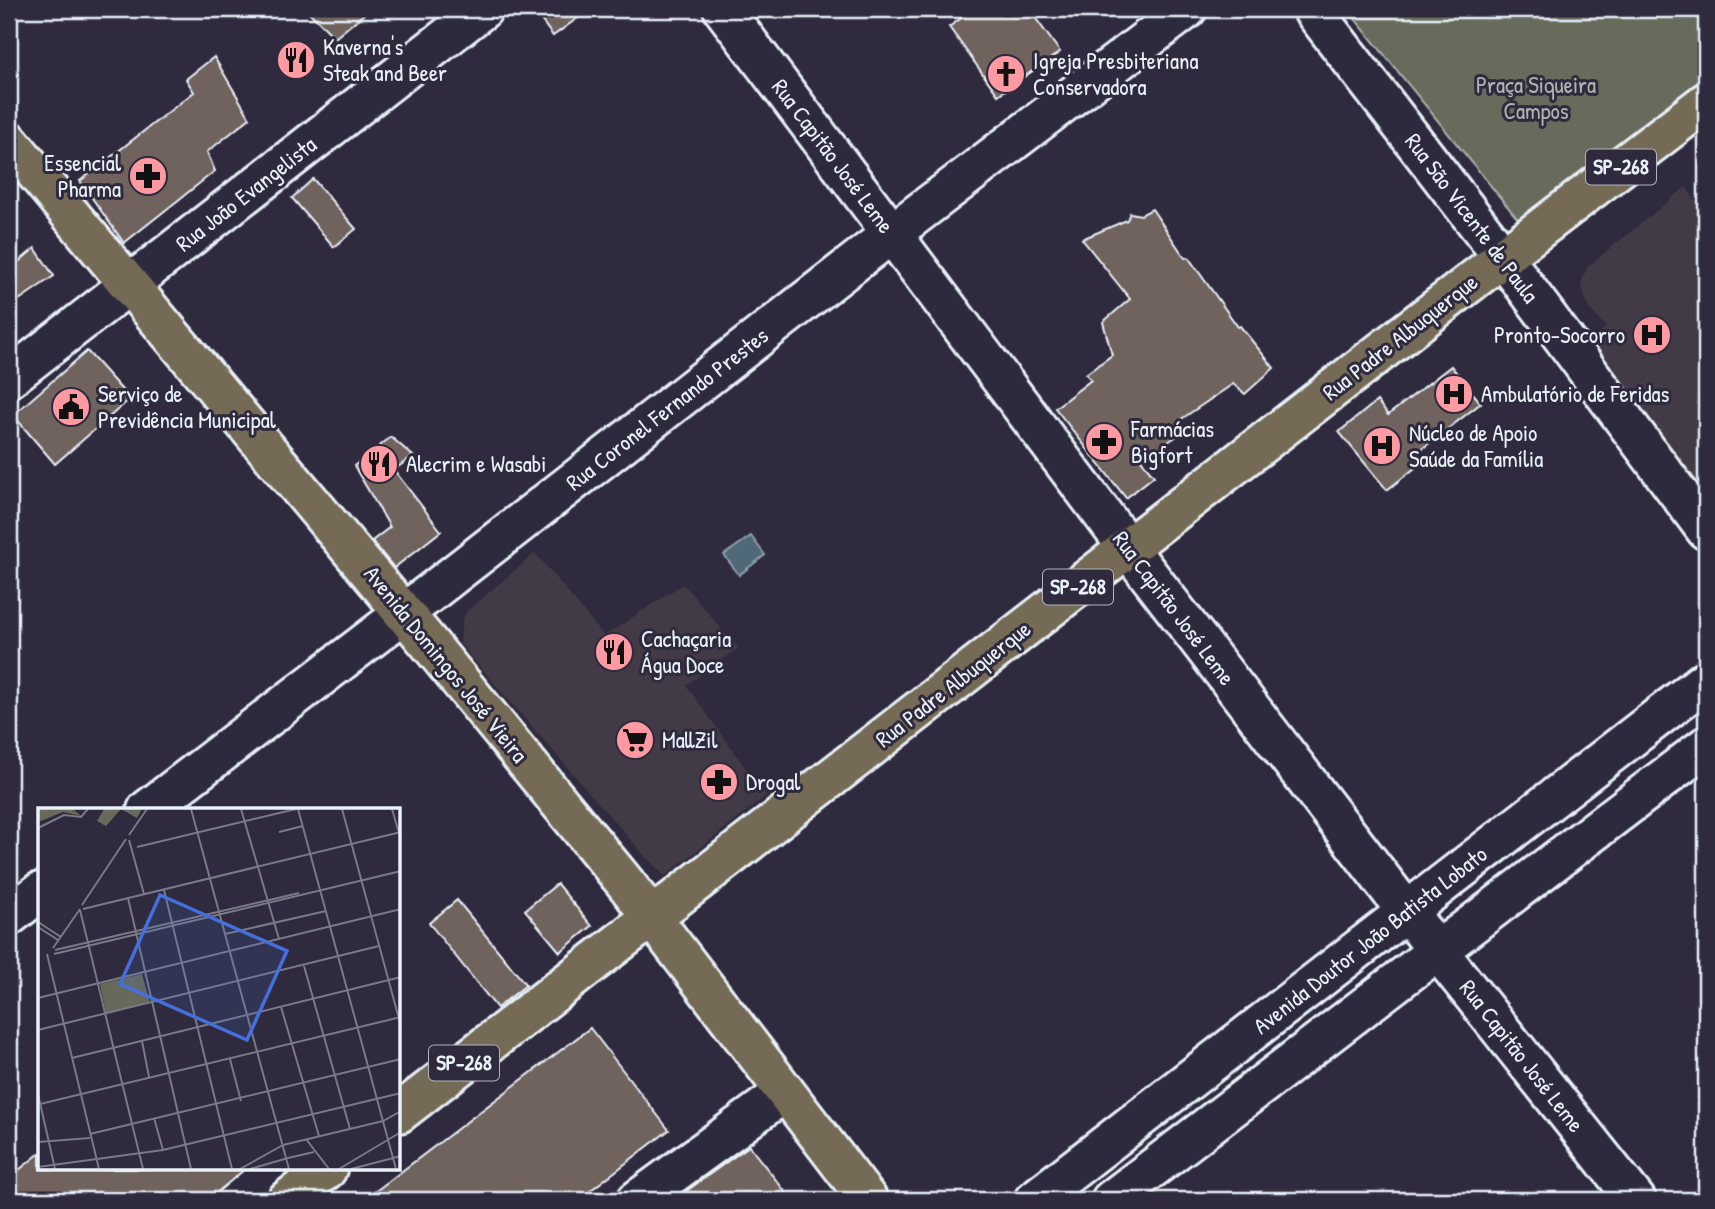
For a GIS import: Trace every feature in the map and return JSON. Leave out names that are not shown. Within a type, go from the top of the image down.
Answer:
[{"type":"main road","name":"Rua Padre Albuquerque","points":[[401,1111],[1706,102]]},
{"type":"main road","name":"Avenida Domingos José Vieira","points":[[9,141],[404,613],[652,917],[868,1200]]},
{"type":"main road","points":[[287,1200],[326,1170]]},
{"type":"street","name":"Rua João Evangelista","points":[[9,378],[483,9]]},
{"type":"street","name":"Rua Capitão José Leme","points":[[723,9],[1128,548],[1407,912],[1636,1200]]},
{"type":"street","name":"Rua Coronel Fernando Prestes","points":[[150,808],[891,234],[1187,9]]},
{"type":"street","name":"Rua São Vicente de Paula","points":[[1312,9],[1503,257],[1706,530]]},
{"type":"street","name":"Avenida Doutor João Batista Lobato","points":[[1034,1200],[1706,680]]},
{"type":"street","points":[[1111,1200],[1706,746]]},
{"type":"street","points":[[9,916],[38,894]]},
{"type":"street","points":[[637,1200],[785,1092]]},
{"type":"shaded area","name":"Pronto-Socorro","points":[[1686,187],[1706,216],[1706,501],[1591,343],[1606,327],[1588,307],[1581,283],[1587,267]]},
{"type":"shaded area","name":"MallZil","points":[[535,553],[604,636],[683,584],[738,648],[686,685],[766,796],[665,876],[460,644],[462,621],[466,612]]},
{"type":"green space","name":"Praça Siqueira Campos","points":[[1347,9],[1706,9],[1706,78],[1521,223]]},
{"type":"water","points":[[751,536],[765,555],[739,575],[724,555]]},
{"type":"building","points":[[306,9],[370,9],[335,38]]},
{"type":"building","points":[[533,9],[590,9],[553,36]]},
{"type":"building","name":"Igreja Presbiteriana Conservadora","points":[[974,9],[1029,9],[1060,52],[998,95],[949,27]]},
{"type":"building","name":"Essencial Pharma","points":[[214,57],[250,118],[207,152],[215,171],[124,243],[80,181],[194,92],[186,79]]},
{"type":"building","points":[[313,179],[356,229],[334,247],[292,198]]},
{"type":"building","points":[[1152,209],[1185,258],[1188,257],[1238,327],[1240,326],[1274,368],[1245,394],[1233,384],[1180,420],[1177,436],[1141,460],[1154,476],[1126,498],[1055,408],[1091,380],[1086,374],[1112,355],[1103,322],[1130,299],[1082,239],[1127,220],[1130,213],[1141,215]]},
{"type":"building","points":[[35,248],[54,276],[19,300],[9,288],[9,270]]},
{"type":"building","name":"Serviço de Previdência Municipal","points":[[87,351],[130,399],[55,464],[13,415]]},
{"type":"building","points":[[1451,366],[1481,403],[1418,452],[1425,460],[1387,490],[1339,432],[1377,401],[1388,415]]},
{"type":"building","points":[[391,437],[413,456],[394,470],[441,531],[394,568],[372,541],[390,527],[354,466]]},
{"type":"building","points":[[557,884],[592,926],[560,952],[525,910]]},
{"type":"building","points":[[457,900],[526,985],[497,1008],[429,923]]},
{"type":"building","points":[[590,1028],[669,1130],[578,1200],[364,1200]]},
{"type":"building","points":[[749,1146],[792,1200],[674,1200]]},
{"type":"building","points":[[38,1155],[38,1170],[244,1170],[208,1200],[9,1200],[9,1178]]},
{"type":"place","name":"Kaverna's Steak and Beer","points":[[296,60]]},
{"type":"place","name":"Igreja Presbiteriana Conservadora","points":[[1006,74]]},
{"type":"place","name":"Essencial Pharma","points":[[148,176]]},
{"type":"place","name":"Pronto-Socorro","points":[[1652,335]]},
{"type":"place","name":"Ambulatório de Feridas","points":[[1454,394]]},
{"type":"place","name":"Serviço de Previdência Municipal","points":[[71,407]]},
{"type":"place","name":"Farmácias Bigfort","points":[[1104,442]]},
{"type":"place","name":"Núcleo de Apoio Saúde da Família","points":[[1382,446]]},
{"type":"place","name":"Alecrim e Wasabi","points":[[379,464]]},
{"type":"place","name":"Cachaçaria Água Doce","points":[[614,652]]},
{"type":"place","name":"MallZil","points":[[635,740]]},
{"type":"place","name":"Drogal","points":[[719,782]]}]
